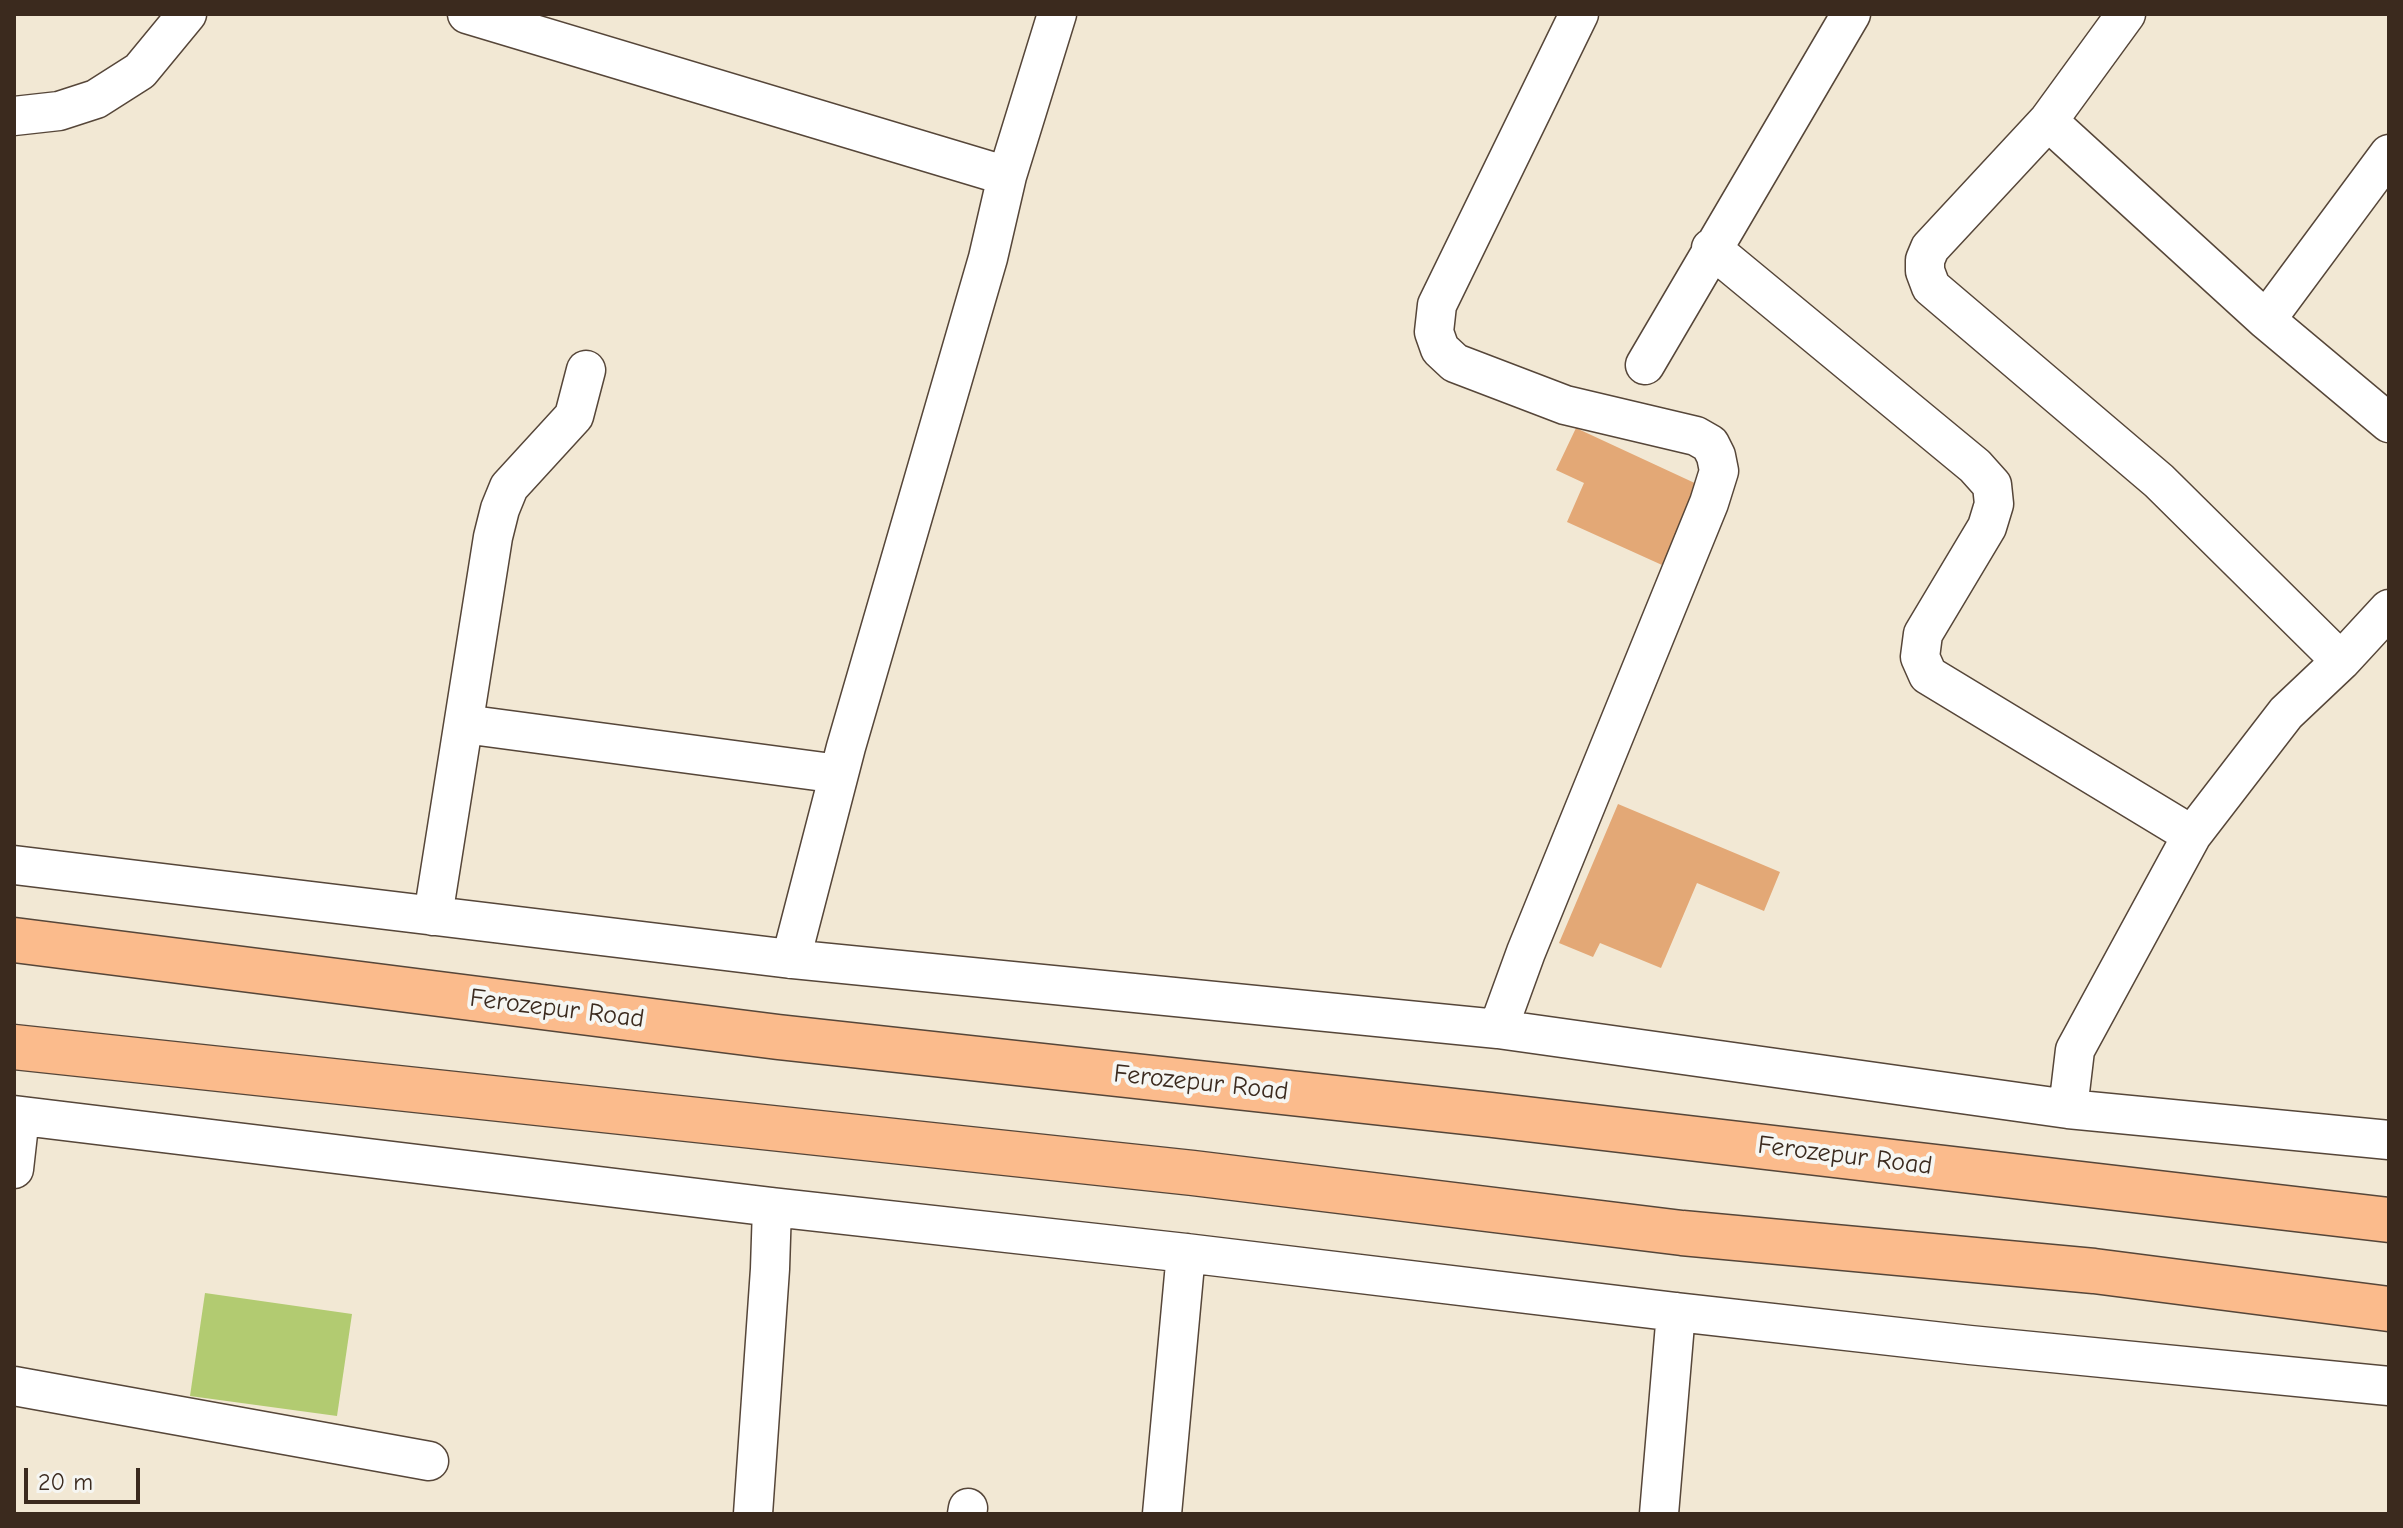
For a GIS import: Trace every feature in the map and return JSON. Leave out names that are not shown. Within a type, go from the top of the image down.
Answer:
[{"type":"highway","name":"Ferozepur Road","points":[[14,940],[778,1037],[1492,1115],[2389,1220]]},
{"type":"highway","points":[[14,1047],[1193,1173],[1682,1233],[2094,1271],[2389,1309]]},
{"type":"street","points":[[14,116],[59,111],[96,99],[140,71],[187,14]]},
{"type":"street","points":[[467,14],[1007,176]]},
{"type":"street","points":[[791,959],[839,774],[988,258],[1007,176],[1057,14]]},
{"type":"street","points":[[1498,1029],[1709,503],[1719,471],[1710,444],[1696,436],[1565,405],[1455,363],[1440,349],[1434,332],[1437,305],[1579,14]]},
{"type":"street","points":[[1645,365],[1851,14]]},
{"type":"street","points":[[2126,14],[2048,121],[1930,248],[1925,271],[1931,287],[2159,481],[2341,661]]},
{"type":"street","points":[[2048,121],[2266,320],[2389,423]]},
{"type":"street","points":[[2266,320],[2389,154]]},
{"type":"street","points":[[1711,248],[1975,466],[1992,485],[1994,504],[1987,527],[1923,634],[1920,657],[1928,675],[2192,835]]},
{"type":"street","points":[[433,916],[500,509],[509,487],[574,416],[586,370]]},
{"type":"street","points":[[2068,1109],[2075,1050],[2192,835],[2286,713],[2341,661],[2389,609]]},
{"type":"street","points":[[464,724],[839,774]]},
{"type":"street","points":[[14,865],[791,959],[1498,1029],[2068,1109],[2389,1140]]},
{"type":"street","points":[[14,1169],[17,1116],[1676,1312],[2389,1386]]},
{"type":"street","points":[[753,1514],[772,1207]]},
{"type":"street","points":[[1162,1514],[1186,1253]]},
{"type":"street","points":[[1659,1514],[1676,1312]]},
{"type":"street","points":[[14,1386],[429,1461]]},
{"type":"green space","points":[[205,1293],[352,1314],[337,1416],[190,1396]]},
{"type":"building","points":[[1576,428],[1699,485],[1662,565],[1567,522],[1584,483],[1556,470]]},
{"type":"building","points":[[1618,804],[1780,872],[1764,911],[1697,883],[1661,968],[1600,943],[1593,957],[1559,943]]}]
